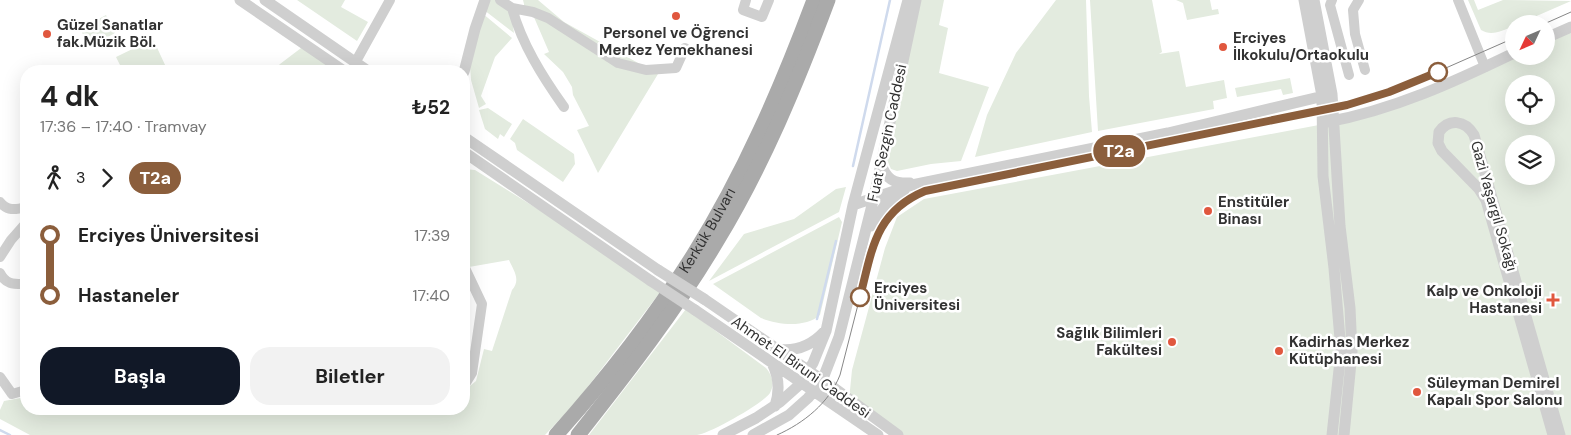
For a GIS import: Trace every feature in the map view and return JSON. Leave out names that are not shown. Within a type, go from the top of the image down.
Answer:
[{"type":"main road","name":"Kerkük Bulvarı","points":[[556,435],[600,385],[639,335],[702,241],[756,141],[814,0]]},
{"type":"main road","name":"Kerkük Bulvarı","points":[[578,435],[664,323],[702,266],[730,219],[778,123],[828,0]]},
{"type":"street","points":[[240,0],[335,65]]},
{"type":"street","points":[[264,0],[359,65]]},
{"type":"street","points":[[356,63],[390,0]]},
{"type":"street","points":[[458,65],[478,0]]},
{"type":"street","points":[[466,65],[485,0]]},
{"type":"street","points":[[500,0],[512,8],[541,15],[610,59],[636,68],[656,70],[676,68],[685,48]]},
{"type":"street","points":[[746,0],[743,10],[762,17],[769,0]]},
{"type":"street","name":"Fuat Sezgin Caddesi","points":[[723,435],[756,418],[774,406],[802,382],[809,372],[826,331],[853,205],[908,0]]},
{"type":"street","name":"Fuat Sezgin Caddesi","points":[[753,435],[789,415],[806,401],[822,381],[839,336],[874,197],[916,0]]},
{"type":"street","points":[[1304,0],[1327,95]]},
{"type":"street","points":[[1314,0],[1327,95],[1350,308],[1352,352],[1344,435]]},
{"type":"street","points":[[1332,0],[1330,5],[1349,75]]},
{"type":"street","points":[[1359,0],[1353,10],[1355,34],[1365,70]]},
{"type":"street","points":[[1458,0],[1485,67]]},
{"type":"street","points":[[512,8],[518,28],[527,47],[564,107]]},
{"type":"street","points":[[1555,34],[1571,27]]},
{"type":"street","points":[[1339,37],[1355,34]]},
{"type":"street","points":[[1329,122],[1358,116],[1393,105],[1505,57]]},
{"type":"street","points":[[853,205],[912,185],[1168,132],[1327,95]]},
{"type":"street","points":[[1329,122],[1323,176],[1335,276],[1341,352],[1332,435]]},
{"type":"street","name":"Gazi Yaşargil Sokağı","points":[[1553,435],[1486,200],[1479,189],[1442,151],[1438,143],[1439,132],[1449,123],[1462,124],[1469,128],[1474,135],[1560,435]]},
{"type":"street","name":"Ahmet El Biruni Caddesi","points":[[470,141],[658,270],[704,299],[898,435]]},
{"type":"street","points":[[470,156],[477,161]]},
{"type":"street","points":[[470,162],[477,161]]},
{"type":"street","name":"Ahmet El Biruni Caddesi","points":[[477,161],[878,435]]},
{"type":"street","points":[[881,164],[884,173],[890,180],[899,184],[926,182]]},
{"type":"street","points":[[863,240],[875,218],[885,205],[902,191],[926,182]]},
{"type":"street","points":[[0,202],[12,210],[20,208]]},
{"type":"street","points":[[0,257],[20,230]]},
{"type":"street","points":[[0,273],[2,278],[9,283],[20,284]]},
{"type":"street","points":[[470,279],[482,304],[470,376]]},
{"type":"street","points":[[776,349],[789,350],[801,348],[815,341],[826,331]]},
{"type":"street","points":[[772,363],[778,384],[774,406]]},
{"type":"street","points":[[0,377],[12,394],[20,392]]},
{"type":"shaded area","points":[[297,0],[345,0],[341,7],[368,22],[357,41]]},
{"type":"shaded area","points":[[487,0],[509,0],[514,33],[484,10]]},
{"type":"shaded area","points":[[523,0],[538,0],[564,22],[658,74],[598,173],[577,130],[589,126],[573,95],[572,87],[563,72],[544,54],[549,52],[530,8],[524,9]]},
{"type":"shaded area","points":[[920,0],[944,0],[939,25],[948,28],[939,73],[989,87],[961,161],[931,164],[897,171],[891,169],[887,160]]},
{"type":"shaded area","points":[[1056,0],[1086,0],[1092,132],[975,157],[987,115],[1016,53]]},
{"type":"shaded area","points":[[1090,0],[1152,0],[1162,52],[1159,54],[1179,51],[1186,87],[1224,80],[1227,98],[1213,101],[1214,109],[1098,131]]},
{"type":"shaded area","points":[[1176,0],[1210,0],[1212,10],[1218,9],[1219,14],[1187,20],[1183,3]]},
{"type":"shaded area","points":[[1468,0],[1474,0],[1478,10],[1503,0],[1571,1],[1539,15],[1505,15],[1505,29],[1498,32],[1489,33],[1481,30]]},
{"type":"shaded area","points":[[482,13],[512,38],[495,57],[481,96],[486,104],[479,108],[471,80],[470,67]]},
{"type":"shaded area","points":[[106,15],[115,33],[90,47],[80,29]]},
{"type":"shaded area","points":[[1571,26],[1571,435],[896,435],[849,400],[852,370],[885,248],[897,217],[924,199],[1340,121],[1505,59],[1505,65],[1555,65],[1555,34]]},
{"type":"shaded area","points":[[153,39],[165,65],[120,65],[116,57]]},
{"type":"shaded area","points":[[309,42],[342,65],[279,65]]},
{"type":"shaded area","points":[[1290,78],[1293,93],[1283,95],[1281,89],[1237,97],[1235,88]]},
{"type":"shaded area","points":[[488,108],[512,124],[504,137],[500,134],[498,139],[485,129],[479,110]]},
{"type":"shaded area","points":[[523,119],[574,154],[575,164],[563,182],[517,150],[515,143],[510,139]]},
{"type":"shaded area","points":[[470,170],[475,170],[597,246],[661,291],[577,401],[545,435],[30,435],[0,419],[0,410],[4,401],[20,398],[20,415],[470,415],[470,386],[476,381],[484,349],[492,351],[516,283],[515,272],[509,260],[470,267]]},
{"type":"shaded area","points":[[846,187],[839,212],[709,281],[744,234],[794,219],[836,189]]},
{"type":"shaded area","points":[[839,217],[842,222],[820,315],[814,319],[799,324],[784,324],[761,318],[713,284]]},
{"type":"shaded area","points":[[686,309],[766,368],[772,380],[770,393],[758,404],[736,417],[697,435],[589,435]]},
{"type":"waterway","points":[[853,166],[890,0]]},
{"type":"waterway","points":[[817,319],[836,241]]},
{"type":"waterway","points":[[0,430],[10,435]]},
{"type":"tram line","points":[[1555,19],[1571,12]]},
{"type":"tram line","points":[[777,435],[806,418],[822,403],[835,385],[840,375],[879,229],[897,207],[911,197],[925,191],[1347,105],[1414,82],[1505,42]]},
{"type":"tram line","name":"T2a","points":[[860,297],[872,246],[879,229],[897,207],[911,197],[925,191],[1347,105],[1389,92],[1438,72]]},
{"type":"place","name":"Personel ve Öğrenci Merkez Yemekhanesi","points":[[676,16]]},
{"type":"place","name":"Güzel Sanatlar fak.Müzik Böl.","points":[[47,34]]},
{"type":"place","name":"Erciyes İlkokulu/Ortaokulu","points":[[1223,47]]},
{"type":"place","name":"Enstitüler Binası","points":[[1208,211]]},
{"type":"place","name":"Erciyes Üniversitesi","points":[[860,297]]},
{"type":"place","name":"Kalp ve Onkoloji Hastanesi","points":[[1553,300]]},
{"type":"place","name":"Sağlık Bilimleri Fakültesi","points":[[1172,342]]},
{"type":"place","name":"Kadirhas Merkez Kütüphanesi","points":[[1279,351]]},
{"type":"place","name":"Süleyman Demirel Kapalı Spor Salonu","points":[[1417,392]]}]
